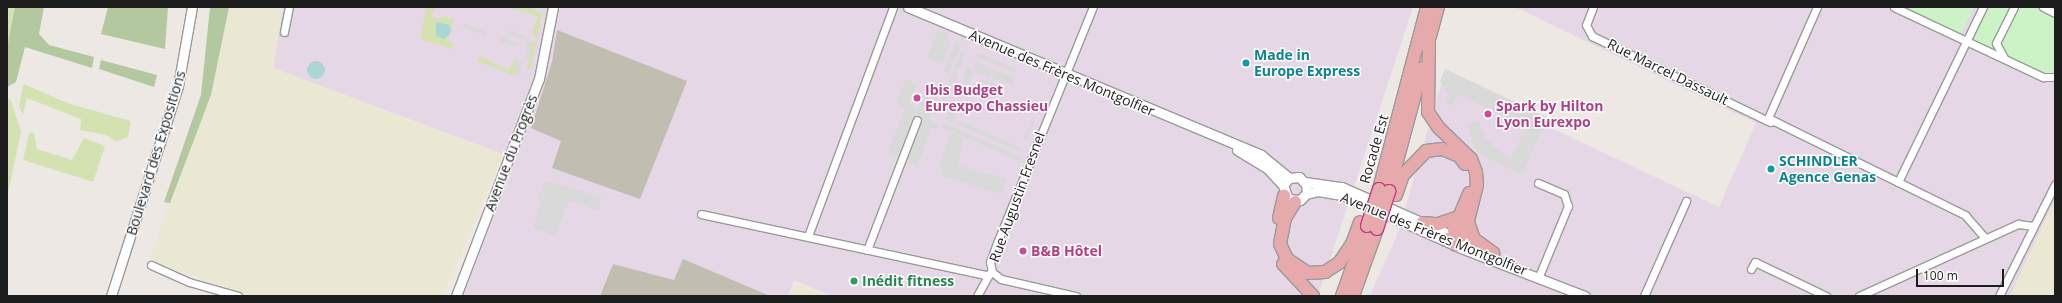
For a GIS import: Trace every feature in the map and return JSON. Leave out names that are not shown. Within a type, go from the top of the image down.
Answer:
[{"type":"highway","points":[[1358,296],[1372,227],[1384,190],[1407,63],[1414,55],[1427,7]]},
{"type":"highway","name":"Rocade Est","points":[[1353,296],[1372,227],[1438,7]]},
{"type":"highway","points":[[1429,40],[1428,112],[1438,127],[1471,160],[1476,172],[1477,185],[1452,241]]},
{"type":"highway","points":[[1384,190],[1402,175],[1413,160],[1426,151],[1442,149],[1459,156],[1469,169],[1471,186],[1462,220],[1474,239],[1493,253]]},
{"type":"highway","points":[[1288,190],[1280,244],[1287,258],[1308,273],[1325,272],[1339,263],[1352,244],[1372,227]]},
{"type":"highway","points":[[1288,190],[1276,231],[1276,254],[1313,296]]},
{"type":"highway","points":[[1422,222],[1438,224],[1462,220]]},
{"type":"highway","name":"Rocade Est","points":[[1342,296],[1372,227]]},
{"type":"street","name":"Boulevard des Expositions","points":[[111,296],[178,86],[192,7]]},
{"type":"street","points":[[284,32],[288,7]]},
{"type":"street","name":"Avenue du Progrès","points":[[456,296],[539,78],[553,7]]},
{"type":"street","points":[[808,236],[893,7]]},
{"type":"street","name":"Avenue des Frères Montgolfier","points":[[908,7],[1216,139],[1267,168],[1288,190],[1299,177],[1305,182],[1342,188],[1422,222],[1452,241],[1493,253],[1539,276]]},
{"type":"street","name":"Rue Augustin Fresnel","points":[[977,296],[989,273],[990,262],[1063,73],[1093,7]]},
{"type":"street","name":"Rue Marcel Dassault","points":[[1593,7],[1586,25],[1592,36],[1965,215],[1985,238]]},
{"type":"street","points":[[1772,123],[1768,114],[1817,7]]},
{"type":"street","points":[[1894,7],[2043,77],[2055,77]]},
{"type":"street","points":[[1898,182],[1983,7]]},
{"type":"street","points":[[2005,60],[1996,43],[2014,7]]},
{"type":"street","points":[[2043,7],[2055,13]]},
{"type":"street","points":[[866,250],[917,120]]},
{"type":"street","points":[[1288,190],[1306,194],[1305,182]]},
{"type":"street","points":[[1538,183],[1564,194],[1568,206],[1539,276]]},
{"type":"street","points":[[1999,296],[2055,184]]},
{"type":"street","name":"Avenue des Frères Montgolfier","points":[[1306,194],[1318,191],[1345,196],[1585,296]]},
{"type":"street","points":[[1644,296],[1686,201]]},
{"type":"street","points":[[701,214],[808,236],[866,250],[989,273],[1001,279],[1076,296]]},
{"type":"street","points":[[1859,296],[2018,224],[2033,226]]},
{"type":"street","points":[[1750,269],[1755,262],[1826,296]]},
{"type":"street","points":[[151,265],[189,282],[238,296]]},
{"type":"shaded area","points":[[229,7],[283,7],[273,68],[503,155],[443,296],[252,296],[149,260],[211,95]]},
{"type":"shaded area","points":[[283,7],[1413,7],[1318,296],[831,296],[794,280],[788,296],[463,296],[516,159],[273,68]]},
{"type":"shaded area","points":[[1515,7],[2055,7],[2055,200],[2010,296],[1370,296],[1399,230],[1443,77],[1719,207],[1756,123]]},
{"type":"shaded area","points":[[464,23],[487,32],[486,36],[462,27]]},
{"type":"shaded area","points":[[511,30],[525,36],[524,40],[509,34]]},
{"type":"shaded area","points":[[557,30],[687,81],[640,199],[552,168],[561,141],[531,128],[552,62]]},
{"type":"shaded area","points":[[938,30],[949,34],[946,41],[951,43],[942,64],[927,57]]},
{"type":"shaded area","points":[[500,37],[517,43],[515,48],[499,41]]},
{"type":"shaded area","points":[[956,41],[962,44],[949,74],[943,71]]},
{"type":"shaded area","points":[[526,42],[531,42],[531,59],[526,59]]},
{"type":"shaded area","points":[[961,53],[965,55],[958,71],[954,70]]},
{"type":"shaded area","points":[[979,53],[1016,69],[1015,73],[977,57]]},
{"type":"shaded area","points":[[515,57],[519,57],[521,74],[516,76]]},
{"type":"shaded area","points":[[975,61],[993,69],[989,77],[975,71],[968,86],[961,82],[967,67],[975,70]]},
{"type":"shaded area","points":[[1445,69],[1547,117],[1522,175],[1477,152],[1466,124],[1478,121],[1486,139],[1510,160],[1526,128],[1458,94],[1452,106],[1446,103],[1449,95],[1440,81]]},
{"type":"shaded area","points":[[995,70],[1015,78],[1012,86],[991,77]]},
{"type":"shaded area","points":[[953,71],[958,73],[951,90],[946,88]]},
{"type":"shaded area","points":[[906,79],[917,84],[909,105],[917,108],[927,87],[935,90],[932,95],[939,98],[930,120],[939,125],[938,129],[932,127],[918,164],[922,169],[906,162],[923,117],[915,112],[897,157],[888,153],[905,108],[896,102]]},
{"type":"shaded area","points":[[982,79],[1001,87],[1000,91],[980,82]]},
{"type":"shaded area","points":[[946,90],[950,92],[940,112],[936,110]]},
{"type":"shaded area","points":[[954,98],[957,100],[952,111],[957,114],[953,123],[945,120]]},
{"type":"shaded area","points":[[1031,120],[1035,122],[1027,140],[1024,138]]},
{"type":"shaded area","points":[[960,121],[1021,148],[1019,152],[959,125]]},
{"type":"shaded area","points":[[943,123],[1022,157],[1020,162],[941,127]]},
{"type":"shaded area","points":[[950,133],[964,138],[957,165],[1007,179],[1002,194],[942,176],[943,170],[938,168]]},
{"type":"shaded area","points":[[551,182],[601,197],[599,211],[569,200],[555,236],[533,228],[541,204],[537,201],[543,184]]},
{"type":"shaded area","points":[[2055,200],[2055,296],[2010,296]]},
{"type":"shaded area","points":[[683,259],[770,296],[600,296],[613,264],[674,280]]},
{"type":"shaded area","points":[[795,285],[800,285],[825,296],[790,296]]},
{"type":"green space","points":[[7,7],[15,7],[7,49]]},
{"type":"green space","points":[[15,7],[44,7],[39,34],[49,45],[94,57],[92,68],[25,47],[16,82],[7,87],[7,48]]},
{"type":"green space","points":[[108,7],[168,7],[165,49],[101,34]]},
{"type":"green space","points":[[210,7],[229,7],[211,95],[170,203],[164,202],[201,95]]},
{"type":"green space","points":[[426,7],[435,7],[431,17],[437,19],[444,16],[454,20],[448,41],[454,44],[452,49],[420,39]]},
{"type":"green space","points":[[506,7],[527,7],[542,13],[533,60],[531,62],[533,63],[527,72],[531,40],[534,44],[537,39],[532,32],[538,16]]},
{"type":"green space","points":[[1900,7],[1974,7],[1960,36]]},
{"type":"green space","points":[[1985,7],[2011,7],[1992,46],[1993,53],[1969,41]]},
{"type":"green space","points":[[2017,7],[2032,7],[2055,18],[2055,74],[2039,72],[2006,56],[1999,46]]},
{"type":"green space","points":[[479,56],[509,70],[515,57],[516,76],[477,61]]},
{"type":"green space","points":[[101,60],[157,75],[154,87],[99,69]]},
{"type":"green space","points":[[23,84],[70,104],[131,121],[128,137],[117,142],[106,135],[80,130],[81,119],[27,98],[23,114],[19,107]]},
{"type":"green space","points":[[7,98],[11,100],[21,132],[7,198]]},
{"type":"green space","points":[[29,133],[34,133],[37,149],[72,160],[84,138],[105,146],[93,182],[23,160]]},
{"type":"water","points":[[436,22],[450,25],[451,32],[444,39],[436,36]]},
{"type":"water","points":[[316,61],[322,64],[325,70],[322,76],[316,79],[310,76],[307,70],[310,64]]},
{"type":"place","name":"Made in Europe Express","points":[[1246,63]]},
{"type":"place","name":"Ibis Budget Eurexpo Chassieu","points":[[917,98]]},
{"type":"place","name":"Spark by Hilton Lyon Eurexpo","points":[[1488,114]]},
{"type":"place","name":"SCHINDLER Agence Genas","points":[[1771,169]]},
{"type":"place","name":"B&B Hôtel","points":[[1023,251]]},
{"type":"place","name":"Inédit fitness","points":[[854,281]]}]
